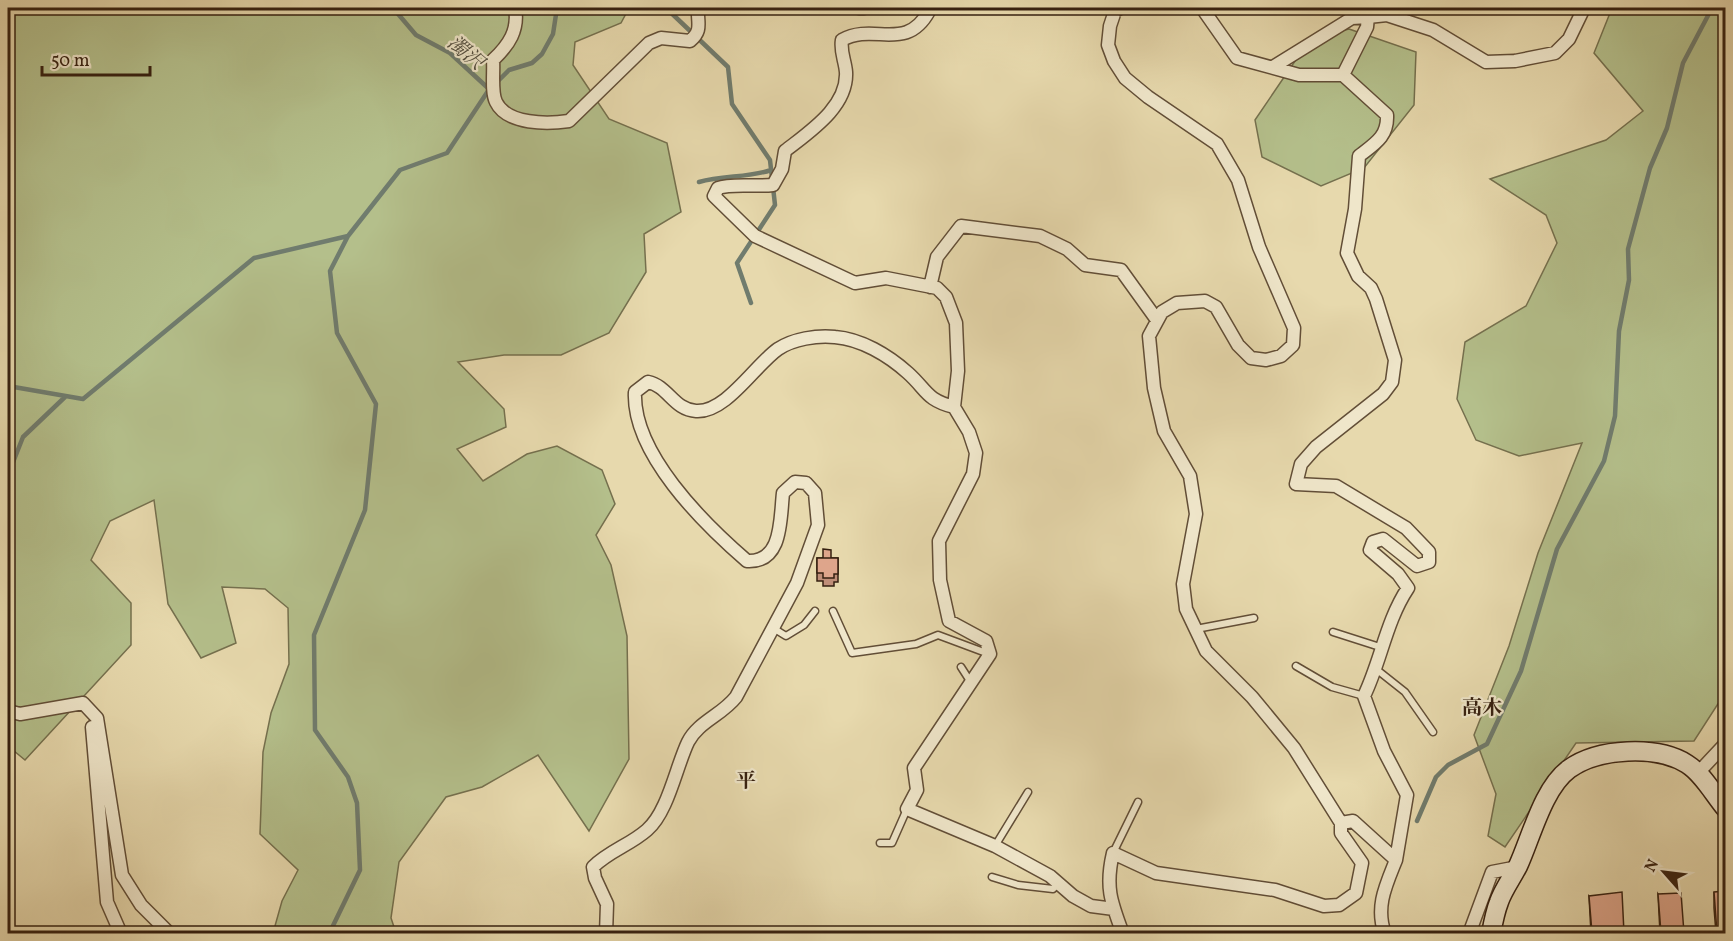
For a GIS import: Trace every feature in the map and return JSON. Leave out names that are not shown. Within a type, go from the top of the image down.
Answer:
[{"type":"main road","points":[[1491,933],[1499,901],[1518,867],[1544,801],[1567,770],[1594,756],[1664,754],[1688,764],[1698,773],[1725,810]]},
{"type":"street","points":[[515,8],[518,21],[508,45],[493,60],[495,101],[506,112],[524,120],[554,123],[569,121],[649,43],[661,38],[690,41],[697,34],[700,26],[698,8]]},
{"type":"street","points":[[859,8],[864,8]]},
{"type":"street","points":[[927,8],[929,11],[914,32],[892,36],[853,34],[842,40],[840,49],[846,74],[837,104],[820,124],[785,151],[782,170],[773,185],[750,188],[726,184],[718,188],[714,196],[755,236],[855,283],[886,278],[937,288],[946,297],[956,323],[958,370],[954,407],[969,432],[976,453],[973,474],[939,541],[940,580],[949,621],[986,640],[990,654],[914,768],[917,790],[907,809],[995,846],[1050,876],[1090,906],[1114,909]]},
{"type":"street","points":[[1120,8],[1116,11],[1110,26],[1108,45],[1114,61],[1125,78],[1148,98],[1218,144],[1238,180],[1259,247],[1294,328],[1293,345],[1281,356],[1266,360],[1251,358],[1238,345],[1216,307],[1205,301],[1177,303],[1161,312],[1149,336],[1154,388],[1164,431],[1190,476],[1196,514],[1191,552],[1183,584],[1186,609],[1206,651],[1252,697],[1294,748],[1341,823],[1341,833],[1362,863],[1356,893],[1339,905],[1324,906],[1275,891],[1156,873],[1113,853],[1107,877],[1114,909],[1123,933]]},
{"type":"street","points":[[1202,8],[1237,58],[1299,75],[1343,75],[1387,115],[1388,129],[1382,138],[1359,156],[1355,209],[1347,253],[1358,276],[1371,288],[1395,360],[1392,382],[1383,394],[1317,447],[1300,464],[1296,484],[1336,486],[1406,528],[1429,552],[1429,562],[1417,566],[1383,539],[1373,542],[1370,550],[1398,574],[1408,588],[1397,608],[1364,696],[1384,751],[1407,795],[1396,860],[1381,900],[1380,920],[1385,933]]},
{"type":"street","points":[[1273,67],[1352,18],[1387,15],[1433,30],[1486,62],[1515,61],[1555,53],[1569,39],[1584,8]]},
{"type":"street","points":[[1343,75],[1367,27],[1368,18]]},
{"type":"street","points":[[930,287],[937,257],[961,226],[984,227],[1040,236],[1067,249],[1085,265],[1121,270],[1157,320]]},
{"type":"street","points":[[606,933],[607,904],[595,878],[593,867],[648,829],[662,808],[689,741],[696,730],[735,698],[797,583],[818,525],[815,493],[806,483],[795,482],[783,493],[774,546],[766,558],[759,562],[747,561],[677,489],[650,453],[634,409],[635,392],[648,381],[656,383],[675,403],[693,411],[707,411],[721,403],[779,349],[804,338],[833,336],[855,339],[890,359],[908,372],[936,402],[954,407]]},
{"type":"street","points":[[8,711],[20,714],[83,703],[97,718],[122,875],[141,905],[170,933]]},
{"type":"street","points":[[91,711],[107,902],[121,933]]},
{"type":"street","points":[[1698,773],[1725,743]]},
{"type":"street","points":[[1341,823],[1353,821],[1396,860]]},
{"type":"street","points":[[1469,933],[1492,872],[1518,867]]},
{"type":"lane","points":[[773,628],[786,636],[804,625],[815,611]]},
{"type":"lane","points":[[833,611],[852,653],[916,644],[938,635],[990,654]]},
{"type":"lane","points":[[1194,629],[1254,618]]},
{"type":"lane","points":[[1333,632],[1383,648]]},
{"type":"lane","points":[[1296,666],[1332,687],[1364,696]]},
{"type":"lane","points":[[961,667],[970,678],[969,687]]},
{"type":"lane","points":[[1376,669],[1405,692],[1433,732]]},
{"type":"lane","points":[[995,846],[1028,792]]},
{"type":"lane","points":[[1113,853],[1138,802]]},
{"type":"lane","points":[[880,843],[892,843],[907,809]]},
{"type":"lane","points":[[992,877],[1018,885],[1053,889],[1059,884]]},
{"type":"green space","points":[[8,8],[629,8],[621,23],[575,42],[573,65],[609,119],[667,143],[681,212],[644,234],[646,272],[609,333],[561,355],[504,355],[458,362],[504,409],[506,427],[457,449],[483,481],[527,454],[557,446],[602,470],[615,504],[596,535],[611,565],[627,636],[629,759],[589,831],[538,755],[482,787],[446,797],[399,862],[391,918],[396,933],[273,933],[282,901],[298,870],[260,834],[263,752],[271,713],[289,664],[288,608],[265,589],[222,587],[236,643],[201,658],[168,604],[154,500],[110,521],[91,560],[131,603],[131,645],[25,760],[8,746],[8,220],[14,202],[8,196]]},
{"type":"green space","points":[[1612,8],[1725,8],[1725,693],[1694,741],[1576,743],[1505,847],[1488,836],[1496,794],[1474,735],[1509,646],[1538,553],[1582,443],[1519,456],[1476,440],[1457,399],[1465,342],[1526,306],[1557,243],[1546,215],[1490,179],[1606,140],[1643,111],[1594,53]]},
{"type":"green space","points":[[1349,29],[1416,52],[1414,105],[1364,168],[1321,186],[1262,157],[1255,120],[1310,39]]},
{"type":"building","points":[[823,549],[831,550],[831,558],[823,558]]},
{"type":"building","points":[[817,558],[838,558],[838,574],[834,574],[834,578],[823,578],[823,573],[817,573]]},
{"type":"building","points":[[1725,891],[1725,933],[1717,933],[1714,892]]},
{"type":"building","points":[[1622,892],[1624,933],[1592,933],[1589,896]]},
{"type":"building","points":[[1681,893],[1684,933],[1661,933],[1658,894]]},
{"type":"waterway","name":"濁沢","points":[[8,12],[45,8]]},
{"type":"waterway","name":"濁沢","points":[[393,8],[416,35],[450,53],[489,89]]},
{"type":"waterway","name":"濁沢","points":[[495,84],[509,70],[532,63],[542,54],[553,34],[557,8]]},
{"type":"waterway","points":[[666,8],[728,67],[732,104],[770,160],[775,205],[737,263],[751,303]]},
{"type":"waterway","points":[[1417,821],[1436,777],[1448,765],[1487,744],[1521,671],[1557,549],[1604,461],[1615,416],[1619,331],[1629,280],[1628,249],[1650,168],[1667,128],[1683,63],[1712,8]]},
{"type":"waterway","points":[[8,386],[83,399],[254,258],[348,236],[400,170],[447,153],[488,91]]},
{"type":"waterway","points":[[699,182],[771,170]]},
{"type":"waterway","points":[[329,934],[360,870],[357,803],[348,777],[315,730],[314,635],[365,510],[376,404],[337,333],[330,271],[348,236]]},
{"type":"waterway","points":[[8,475],[23,437],[65,397]]},
{"type":"district","name":"高木","points":[[1482,707]]},
{"type":"district","name":"平","points":[[746,780]]}]
